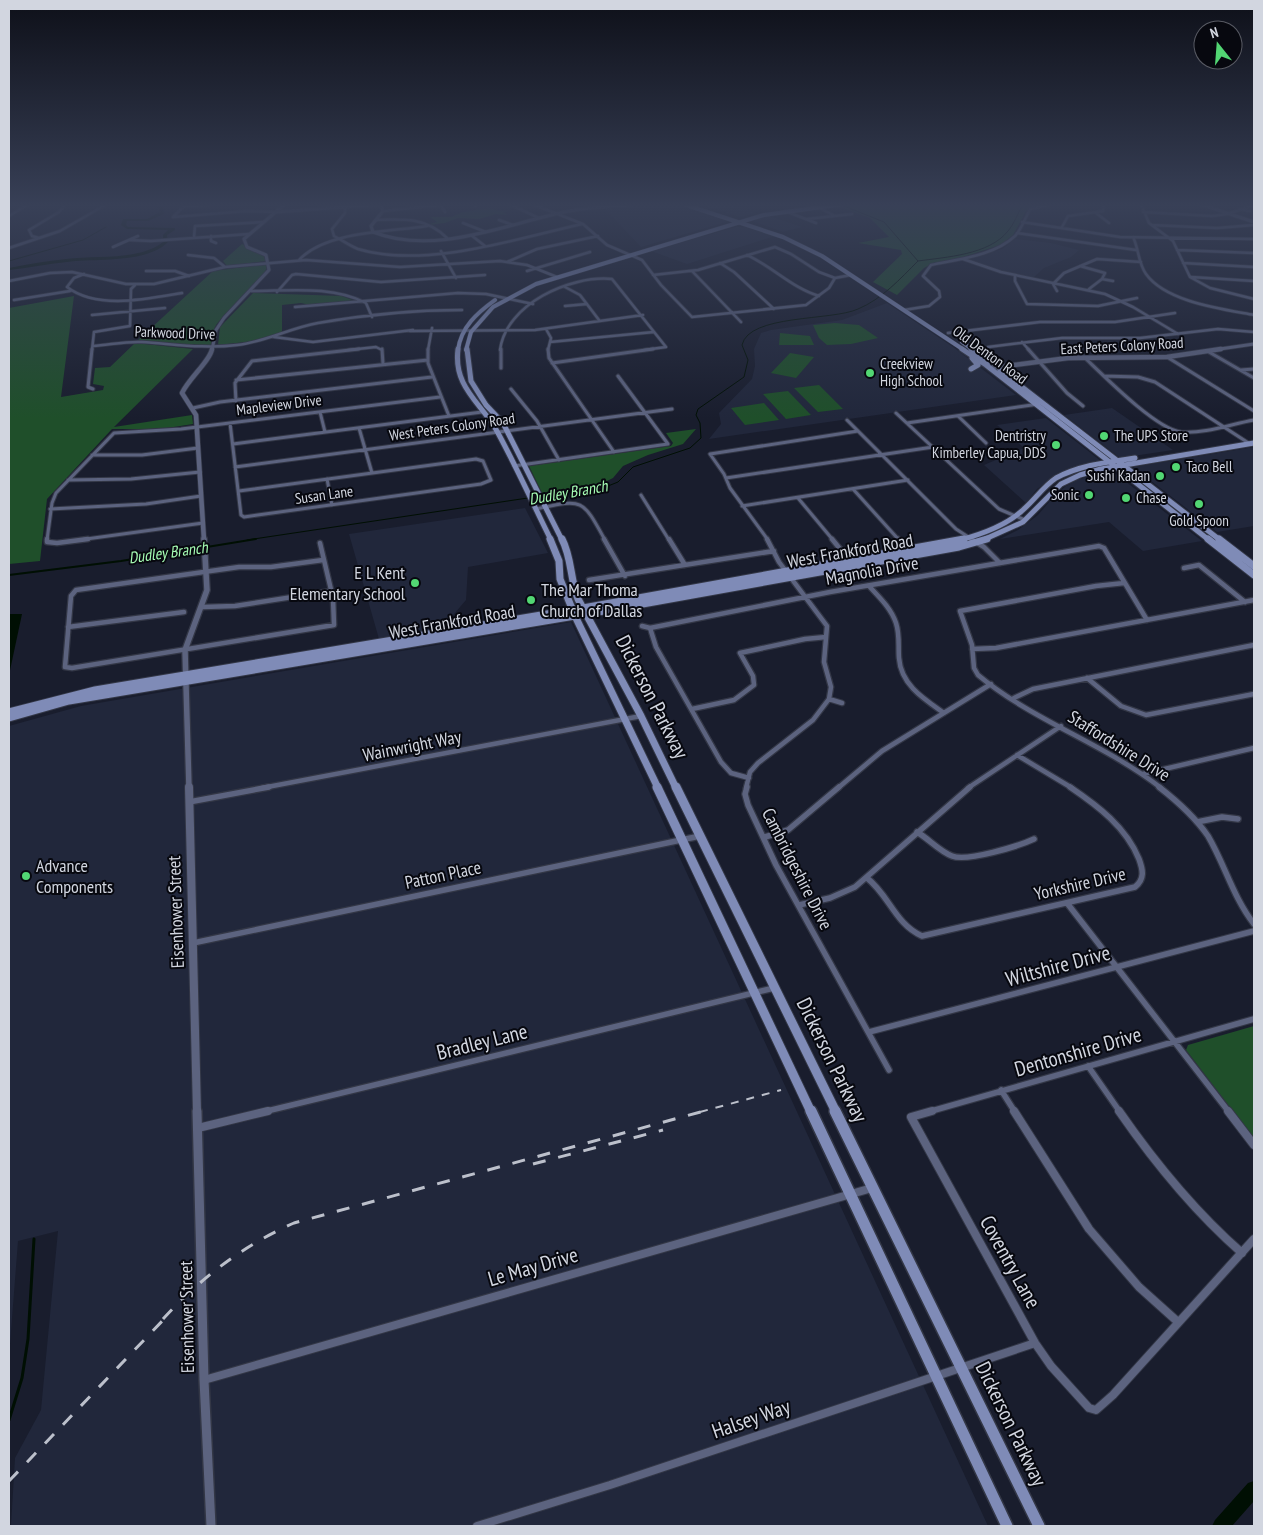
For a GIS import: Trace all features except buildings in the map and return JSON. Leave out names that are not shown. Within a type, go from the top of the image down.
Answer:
[{"type":"main road","points":[[464,329],[482,309],[500,297],[555,276]]},
{"type":"main road","points":[[472,329],[488,311],[506,298],[555,276]]},
{"type":"main road","name":"Old Denton Road","points":[[852,276],[911,309],[997,368],[1072,425],[1114,463],[1254,575]]},
{"type":"main road","name":"Old Denton Road","points":[[859,276],[875,288]]},
{"type":"main road","name":"Old Denton Road","points":[[892,299],[898,306],[990,368],[1064,427],[1114,463]]},
{"type":"main road","points":[[893,312],[898,306]]},
{"type":"main road","name":"Dickerson Parkway","points":[[464,329],[458,345],[460,375],[471,399],[498,432],[528,492],[556,551],[560,579],[573,613],[626,720],[1007,1526]]},
{"type":"main road","name":"Dickerson Parkway","points":[[472,329],[466,352],[471,381],[482,400],[499,418],[507,431],[538,490],[569,553],[571,581],[585,611],[641,716],[1039,1526]]},
{"type":"main road","points":[[971,355],[978,365],[972,369]]},
{"type":"main road","points":[[1064,427],[1072,425]]},
{"type":"main road","points":[[1114,463],[1124,465],[1254,438]]},
{"type":"main road","points":[[1114,463],[1252,443]]},
{"type":"main road","name":"West Frankford Road","points":[[788,574],[849,560],[970,537],[990,531],[1015,516],[1042,489],[1056,479],[1083,468],[1114,463]]},
{"type":"main road","name":"West Frankford Road","points":[[9,712],[71,695],[185,678],[585,611],[788,574],[948,550],[1004,532],[1025,520],[1051,492],[1065,482],[1114,463]]},
{"type":"main road","points":[[1124,465],[1254,566]]},
{"type":"main road","points":[[1182,519],[1192,517]]},
{"type":"main road","name":"West Frankford Road","points":[[9,718],[69,701],[185,678]]},
{"type":"street","points":[[9,281],[38,276]]},
{"type":"street","points":[[70,290],[68,287],[69,282],[80,276]]},
{"type":"street","points":[[96,276],[135,285],[162,283],[189,276]]},
{"type":"street","name":"Eisenhower Street","points":[[211,1526],[204,1380],[185,678],[185,650],[190,630],[203,607],[207,590],[196,427],[193,408],[182,396],[184,387],[208,359],[214,347],[216,330],[265,276]]},
{"type":"street","points":[[277,292],[291,276]]},
{"type":"street","points":[[313,276],[381,282],[479,276]]},
{"type":"street","points":[[653,276],[692,317],[806,306],[829,288],[835,278]]},
{"type":"street","points":[[697,276],[741,322]]},
{"type":"street","points":[[738,276],[774,309]]},
{"type":"street","points":[[779,276],[799,291],[819,296]]},
{"type":"street","points":[[826,276],[835,278],[848,276]]},
{"type":"street","points":[[904,310],[930,306],[940,297],[938,291],[923,278],[923,276]]},
{"type":"street","points":[[1137,298],[1124,302],[1095,306],[1027,304],[1024,302],[1015,281],[1015,276],[1089,290],[1124,302],[1179,334]]},
{"type":"street","points":[[1054,283],[1061,276]]},
{"type":"street","points":[[1089,290],[1102,279],[1103,276]]},
{"type":"street","points":[[1147,276],[1153,282],[1170,292],[1202,304],[1254,315]]},
{"type":"street","points":[[1190,277],[1254,281]]},
{"type":"street","points":[[1190,277],[1210,288],[1254,299]]},
{"type":"street","points":[[500,368],[498,352],[506,330],[512,321],[533,304],[565,287],[602,278],[612,279],[643,315],[666,346],[664,348],[628,354],[552,363]]},
{"type":"street","points":[[1102,279],[1113,281]]},
{"type":"street","points":[[1054,283],[1054,288],[1057,291]]},
{"type":"street","points":[[93,389],[88,387],[96,331],[129,326],[131,289],[135,285]]},
{"type":"street","points":[[565,287],[577,293],[599,320]]},
{"type":"street","points":[[14,300],[70,290],[97,299],[131,299],[182,293]]},
{"type":"street","points":[[251,291],[343,295],[364,302],[372,317]]},
{"type":"street","points":[[295,307],[458,292],[500,297],[533,304]]},
{"type":"street","points":[[566,306],[587,304]]},
{"type":"street","points":[[92,315],[165,308]]},
{"type":"street","name":"Parkwood Drive","points":[[93,346],[140,342],[181,347],[214,347],[244,344],[274,337],[302,326],[440,310],[462,310]]},
{"type":"street","points":[[948,333],[1040,322],[1115,322],[1175,313]]},
{"type":"street","points":[[274,337],[313,342],[432,329],[546,329],[643,315]]},
{"type":"street","points":[[1224,325],[1228,328]]},
{"type":"street","points":[[988,347],[1062,338],[1124,339],[1228,328],[1254,332]]},
{"type":"street","points":[[432,329],[428,360],[432,377],[449,416]]},
{"type":"street","points":[[546,329],[551,338],[548,356],[567,387],[594,420],[614,452]]},
{"type":"street","points":[[550,342],[654,332]]},
{"type":"street","points":[[1022,342],[1067,393],[1083,406]]},
{"type":"street","name":"East Peters Colony Road","points":[[990,368],[1084,357],[1167,357],[1254,344]]},
{"type":"street","points":[[236,400],[236,380],[252,361],[376,347],[382,349],[383,364]]},
{"type":"street","points":[[1209,352],[1254,378]]},
{"type":"street","points":[[1084,357],[1126,397],[1176,431],[1185,432],[1254,420]]},
{"type":"street","points":[[1167,357],[1254,411]]},
{"type":"street","points":[[236,380],[428,360]]},
{"type":"street","points":[[1241,370],[1254,368]]},
{"type":"street","points":[[514,466],[668,444],[618,376]]},
{"type":"street","points":[[1104,376],[1138,377],[1152,380],[1244,440],[1252,443]]},
{"type":"street","points":[[193,408],[236,400],[432,377]]},
{"type":"street","points":[[511,389],[540,427],[559,460]]},
{"type":"street","name":"Mapleview Drive","points":[[92,455],[112,434],[120,431],[196,427],[440,397]]},
{"type":"street","points":[[907,423],[1044,404]]},
{"type":"street","name":"West Peters Colony Road","points":[[236,467],[672,409]]},
{"type":"street","points":[[320,412],[325,432]]},
{"type":"street","points":[[233,444],[482,412]]},
{"type":"street","points":[[896,413],[999,509],[1025,520]]},
{"type":"street","points":[[958,416],[986,443]]},
{"type":"street","points":[[847,420],[956,529],[977,542],[1000,563]]},
{"type":"street","name":"Susan Lane","points":[[230,423],[241,515],[244,517],[486,483],[491,480],[483,461],[476,459],[372,473]]},
{"type":"street","points":[[239,491],[372,473],[359,428]]},
{"type":"street","points":[[642,626],[650,628],[656,647],[727,769],[731,773],[749,778],[750,772],[758,763],[813,720],[829,699],[831,687],[824,662],[827,626],[824,619],[788,574],[730,488],[726,478],[710,454],[858,431]]},
{"type":"street","points":[[726,478],[933,447]]},
{"type":"street","points":[[198,448],[142,455],[92,455],[53,498],[47,542],[203,523]]},
{"type":"street","points":[[68,480],[131,479],[200,472]]},
{"type":"street","points":[[327,479],[332,505]]},
{"type":"street","points":[[742,506],[908,480]]},
{"type":"street","points":[[853,489],[908,550]]},
{"type":"street","points":[[641,495],[685,565]]},
{"type":"street","points":[[50,510],[146,504],[201,496]]},
{"type":"street","points":[[798,498],[849,560]]},
{"type":"street","points":[[535,508],[573,504],[581,505],[588,510],[625,576]]},
{"type":"street","points":[[320,543],[324,560],[331,591],[337,619],[334,625],[72,668],[65,667],[70,605],[72,594],[76,590],[246,566],[286,565],[324,560]]},
{"type":"street","name":"Magnolia Drive","points":[[650,628],[806,597],[1099,544],[1104,548],[1147,620]]},
{"type":"street","points":[[589,580],[625,576],[774,551]]},
{"type":"street","points":[[1184,568],[1200,565],[1245,602]]},
{"type":"street","points":[[953,609],[960,611],[1096,586],[1124,583]]},
{"type":"street","points":[[869,586],[895,619],[899,643],[899,666],[906,680],[919,696],[944,713]]},
{"type":"street","points":[[203,607],[243,605],[331,591]]},
{"type":"street","points":[[972,649],[996,648],[1254,600]]},
{"type":"street","name":"Staffordshire Drive","points":[[960,611],[972,649],[974,670],[991,684],[1143,774],[1172,796],[1197,822],[1221,859],[1242,910],[1254,924]]},
{"type":"street","points":[[68,626],[184,612]]},
{"type":"street","points":[[692,709],[735,700],[751,689],[754,685],[754,676],[740,653],[812,638],[826,637]]},
{"type":"street","points":[[1014,698],[1033,689],[1254,645]]},
{"type":"street","points":[[1087,678],[1105,696],[1146,716],[1254,694]]},
{"type":"street","points":[[765,837],[788,830],[882,751],[991,684]]},
{"type":"street","points":[[829,699],[842,704]]},
{"type":"street","name":"Wainwright Way","points":[[189,802],[641,716]]},
{"type":"street","points":[[799,905],[837,895],[866,878],[917,832],[946,809],[959,794],[1061,726]]},
{"type":"street","points":[[1143,774],[1254,748]]},
{"type":"street","name":"Yorkshire Drive","points":[[866,878],[881,890],[902,924],[914,934],[922,936],[1136,887],[1140,884],[1144,876],[1140,860],[1118,827],[1096,804],[1017,755]]},
{"type":"street","name":"Cambridgeshire Drive","points":[[749,778],[747,799],[776,865],[890,1070]]},
{"type":"street","points":[[1197,822],[1222,817],[1238,819]]},
{"type":"street","points":[[917,832],[930,838],[949,856],[959,858],[1021,845],[1034,839]]},
{"type":"street","name":"Patton Place","points":[[193,943],[700,836]]},
{"type":"street","points":[[1067,903],[1254,1146]]},
{"type":"street","name":"Wiltshire Drive","points":[[869,1032],[1254,931]]},
{"type":"street","name":"Bradley Lane","points":[[198,1128],[774,988]]},
{"type":"street","name":"Dentonshire Drive","points":[[911,1117],[1254,1019]]},
{"type":"street","points":[[1088,1066],[1173,1186],[1207,1222],[1242,1253]]},
{"type":"street","points":[[1001,1090],[1075,1209],[1095,1236],[1139,1287],[1178,1322],[1254,1239]]},
{"type":"street","name":"Coventry Lane","points":[[911,1117],[1035,1343],[1069,1387],[1089,1408],[1096,1410],[1113,1394],[1178,1322]]},
{"type":"street","name":"Le May Drive","points":[[204,1380],[873,1188]]},
{"type":"street","name":"Halsey Way","points":[[477,1526],[610,1485],[1035,1343]]},
{"type":"shaded area","points":[[1022,276],[1036,276],[1033,278]]},
{"type":"shaded area","name":"Creekview High School","points":[[887,303],[953,347],[1016,395],[709,439],[721,424],[719,413],[752,379],[755,366],[754,349],[761,333],[842,320]]},
{"type":"shaded area","points":[[1112,408],[1173,450],[1120,458],[1064,415]]},
{"type":"shaded area","points":[[1046,418],[1101,461],[1076,467],[1056,476],[1037,489],[1026,503],[984,465],[1024,448],[997,425]]},
{"type":"shaded area","points":[[1254,447],[1254,526],[1217,532],[1133,467]]},
{"type":"shaded area","points":[[1112,471],[1202,541],[1143,551],[1109,522],[1000,539],[1018,530],[1038,515],[1055,495],[1066,486],[1079,479]]},
{"type":"shaded area","name":"E L Kent Elementary School","points":[[525,508],[548,553],[468,567],[466,600],[442,628],[379,639],[349,534]]},
{"type":"shaded area","points":[[9,614],[22,614],[9,675]]},
{"type":"shaded area","points":[[571,622],[988,1526],[11,1526],[15,1458],[41,1410],[58,1231],[18,1241],[9,1357],[9,726],[81,706]]},
{"type":"green space","points":[[208,276],[263,276],[254,287],[220,320],[213,332],[211,346],[137,341]]},
{"type":"green space","points":[[880,276],[916,276],[897,295],[873,282]]},
{"type":"green space","points":[[253,293],[342,296],[355,301],[310,305],[301,303],[282,305],[282,332],[255,341],[218,345],[220,327]]},
{"type":"green space","points":[[74,296],[61,397],[103,390],[104,386],[93,384],[95,368],[110,367],[135,343],[193,349],[114,427],[192,415],[193,424],[161,429],[112,429],[47,499],[40,561],[9,564],[9,308]]},
{"type":"green space","points":[[835,323],[859,325],[878,338],[851,344],[827,345],[819,338],[813,325]]},
{"type":"green space","points":[[780,333],[810,336],[814,345],[779,345]]},
{"type":"green space","points":[[790,353],[814,357],[796,378],[771,373]]},
{"type":"green space","points":[[819,385],[843,409],[818,412],[794,388]]},
{"type":"green space","points":[[788,391],[811,415],[786,419],[763,394]]},
{"type":"green space","points":[[764,403],[779,420],[745,425],[731,408]]},
{"type":"green space","points":[[696,429],[683,444],[648,455],[623,466],[613,478],[605,482],[543,495],[529,466],[671,446],[673,443],[666,433]]},
{"type":"green space","points":[[1254,1026],[1254,1139],[1186,1050],[1188,1045]]},
{"type":"waterway","name":"Dudley Branch","points":[[247,540],[608,486],[618,482],[633,467],[690,448],[701,438],[700,423],[696,415],[698,409],[744,377],[748,360],[742,345],[748,335],[759,328],[775,323],[846,313],[858,309],[875,300],[903,276]]},
{"type":"waterway","name":"Dudley Branch","points":[[9,575],[121,561],[256,539]]},
{"type":"waterway","points":[[9,1420],[22,1378],[28,1339],[34,1239]]},
{"type":"waterway","points":[[1221,1526],[1254,1489]]},
{"type":"railway","points":[[700,1112],[781,1090]]},
{"type":"railway","points":[[163,1319],[192,1290],[223,1264],[257,1242],[294,1223],[704,1111]]},
{"type":"railway","points":[[533,1164],[663,1130]]},
{"type":"railway","points":[[9,1481],[168,1315]]},
{"type":"place","name":"Creekview High School","points":[[870,373]]},
{"type":"place","name":"The UPS Store","points":[[1104,436]]},
{"type":"place","name":"Dentristry Kimberley Capua, DDS","points":[[1056,445]]},
{"type":"place","name":"Taco Bell","points":[[1176,467]]},
{"type":"place","name":"Sushi Kadan","points":[[1160,476]]},
{"type":"place","name":"Sonic","points":[[1089,495]]},
{"type":"place","name":"Chase","points":[[1126,498]]},
{"type":"place","name":"Gold Spoon","points":[[1199,504]]},
{"type":"place","name":"E L Kent Elementary School","points":[[415,583]]},
{"type":"place","name":"The Mar Thoma Church of Dallas","points":[[531,600]]},
{"type":"place","name":"Advance Components","points":[[26,876]]}]
